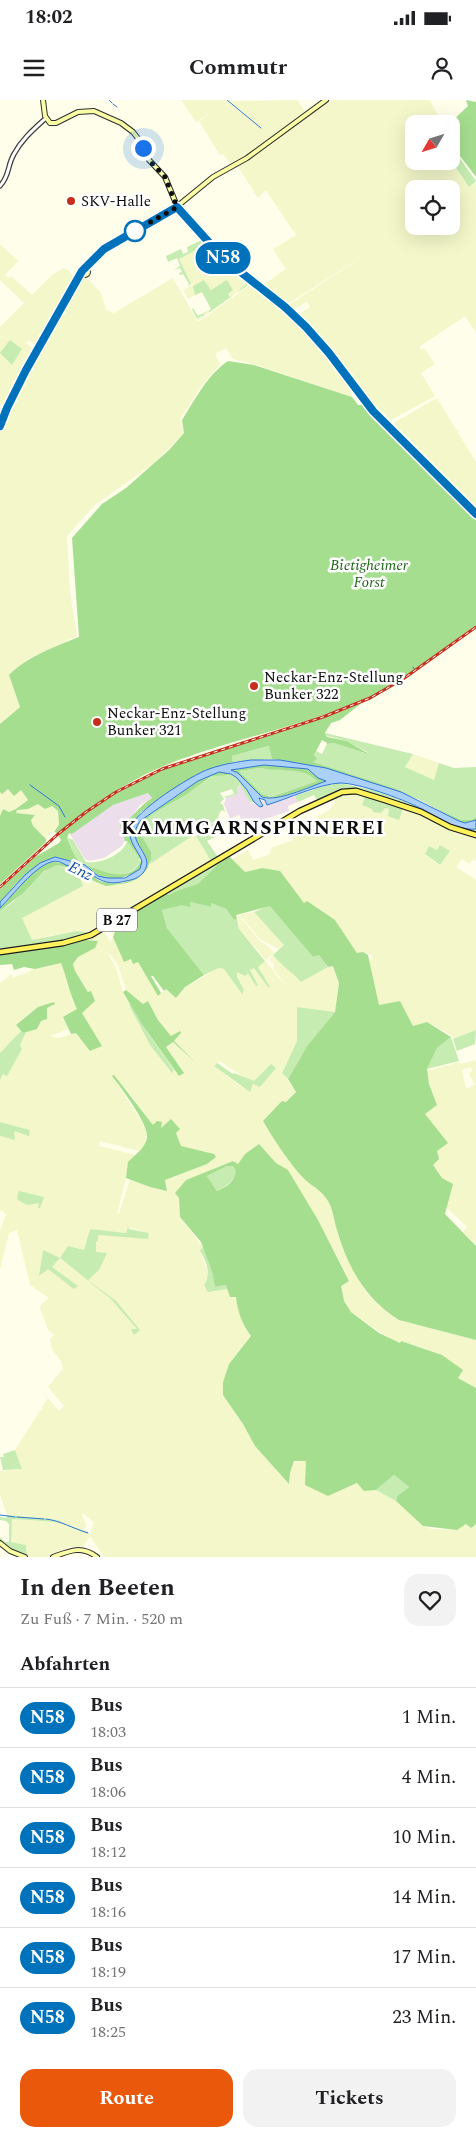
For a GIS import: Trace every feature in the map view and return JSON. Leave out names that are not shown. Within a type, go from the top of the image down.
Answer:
[{"type":"main road","points":[[43,100],[47,120],[56,123],[80,112],[96,112],[121,123],[133,132],[140,141],[149,160],[165,177],[178,208],[214,250],[285,307],[306,327],[329,353],[373,411],[476,514]]},
{"type":"main road","points":[[0,426],[31,360],[90,262],[107,247],[178,208],[207,181],[247,158],[326,100]]},
{"type":"main road","name":"B 27","points":[[0,952],[84,938],[300,811],[332,795],[347,791],[360,792],[421,812],[450,827],[476,835]]},
{"type":"main road","points":[[0,1543],[10,1551],[25,1557]]},
{"type":"main road","points":[[53,1557],[75,1549],[86,1551],[96,1557]]},
{"type":"street","points":[[0,186],[6,179],[16,150],[41,123],[47,120]]},
{"type":"shaded area","points":[[241,785],[250,802],[260,806],[263,806],[262,798],[267,805],[295,796],[298,802],[288,806],[289,811],[254,823],[252,818],[242,821],[239,815],[230,819],[224,804],[226,798],[238,794],[237,788]]},
{"type":"shaded area","points":[[148,793],[152,798],[140,805],[130,820],[120,825],[125,841],[122,846],[104,858],[90,861],[85,859],[69,833],[113,805]]},
{"type":"green space","points":[[181,100],[225,100],[262,129],[230,101],[297,100],[305,111],[249,155],[232,165],[223,154],[220,155],[199,121],[218,108],[196,122]]},
{"type":"green space","points":[[330,100],[430,100],[438,115],[405,115],[405,170],[458,170],[469,187],[476,182],[476,333],[465,316],[420,346],[420,349],[425,349],[435,364],[421,373],[435,396],[389,421],[382,417],[368,401],[326,343],[324,344],[298,315],[310,307],[307,302],[292,310],[287,306],[385,242],[286,305],[262,286],[286,269],[273,249],[296,235],[266,190],[258,198],[237,165],[247,160]]},
{"type":"green space","points":[[466,100],[476,102],[476,177],[460,156],[458,115],[468,106]]},
{"type":"green space","points":[[460,159],[476,181],[469,187],[458,170],[460,170]]},
{"type":"green space","points":[[183,219],[248,285],[237,293],[246,284],[205,245],[179,259],[191,284],[187,286],[189,284],[183,274],[180,275],[179,273],[182,272],[180,268],[174,270],[180,266],[177,258],[168,262],[166,256],[181,249],[183,254],[188,252],[187,247],[202,240],[191,228],[189,229]]},
{"type":"green space","points":[[0,244],[18,261],[5,275],[9,278],[11,276],[32,295],[53,274],[64,268],[78,282],[82,278],[89,280],[101,293],[106,310],[114,313],[173,278],[198,322],[250,285],[281,307],[313,338],[351,386],[352,397],[257,365],[233,359],[226,348],[215,354],[220,364],[202,385],[180,419],[184,433],[153,464],[95,505],[67,536],[70,592],[77,636],[28,659],[9,675],[20,707],[0,724],[0,428],[6,412],[60,306],[36,346],[29,340],[26,343],[35,350],[29,358],[31,360],[7,406],[0,404],[0,353],[0,327],[24,303],[0,280]],"holes":[[[22,349],[12,365],[0,353]]]},
{"type":"green space","points":[[205,245],[246,286],[230,297],[228,294],[233,291],[223,294],[217,286],[211,290],[204,280],[199,283],[211,305],[224,297],[225,300],[205,315],[203,314],[199,317],[201,319],[198,320],[198,316],[211,309],[202,292],[188,299],[183,290],[195,284],[191,284],[179,259]]},
{"type":"green space","points":[[204,280],[211,290],[227,280],[233,290],[228,294],[230,297],[235,294],[207,314],[211,309],[202,292],[195,295],[193,286]]},
{"type":"green space","points":[[192,309],[198,316],[211,309],[203,314],[205,315],[200,319],[203,315],[197,319]]},
{"type":"green space","points":[[10,340],[22,349],[12,365],[0,353]]},
{"type":"green space","name":"Bietigheimer Forst","points":[[228,361],[254,365],[352,397],[358,405],[364,405],[476,518],[476,625],[410,673],[369,697],[317,717],[211,749],[159,768],[132,781],[106,797],[57,833],[54,832],[59,824],[58,811],[52,806],[45,809],[38,804],[28,809],[17,810],[16,813],[35,815],[31,820],[33,826],[46,839],[46,842],[0,884],[0,816],[3,809],[9,812],[28,800],[21,790],[14,796],[8,789],[2,794],[0,792],[0,724],[20,707],[9,675],[33,657],[79,637],[72,538],[102,504],[126,488],[169,450],[184,433],[182,420],[214,373]]},
{"type":"green space","points":[[437,398],[476,462],[476,513],[392,426],[392,424]]},
{"type":"green space","points":[[363,702],[340,720],[331,723],[325,733],[327,737],[347,741],[369,754],[334,743],[327,744],[322,740],[314,755],[317,759],[313,762],[397,789],[418,799],[324,768],[272,759],[269,746],[232,756],[233,762],[207,770],[141,812],[130,828],[143,861],[140,869],[135,872],[115,879],[104,878],[82,864],[55,857],[16,884],[0,902],[0,889],[35,857],[59,843],[61,840],[58,835],[82,816],[133,783],[211,751],[338,712]],"holes":[[[148,793],[152,798],[120,825],[125,841],[127,841],[141,860],[137,867],[131,872],[118,874],[81,863],[67,838],[69,833],[72,834],[113,805]]]},
{"type":"green space","points":[[325,733],[413,754],[405,767],[434,780],[439,763],[454,768],[476,767],[476,817],[472,820],[461,820],[397,789],[312,762],[316,751],[322,754],[327,744],[334,743],[369,753],[347,741],[327,736]]},
{"type":"green space","points":[[270,746],[272,759],[233,762],[232,756]]},
{"type":"green space","points":[[413,754],[439,763],[434,780],[405,767]]},
{"type":"green space","points":[[264,765],[308,769],[327,781],[294,793],[269,798],[262,797],[238,773],[230,770]],"holes":[[[267,769],[296,771],[310,776],[317,781],[271,797],[262,794],[239,771]]]},
{"type":"green space","points":[[260,768],[303,772],[317,781],[271,797],[262,794],[239,771]]},
{"type":"green space","points":[[218,772],[227,773],[227,775],[211,776],[186,795],[152,814],[142,827],[141,835],[151,852],[151,860],[147,869],[137,879],[127,883],[106,886],[94,881],[80,871],[57,865],[44,871],[23,893],[0,911],[0,908],[31,875],[51,862],[81,868],[100,881],[117,883],[135,879],[143,872],[146,866],[144,854],[135,836],[140,821],[198,781]]},
{"type":"green space","points":[[227,773],[240,781],[254,802],[250,802],[240,785],[237,788],[238,794],[224,797],[234,794],[232,789],[220,793],[224,799],[220,803],[223,805],[225,812],[222,810],[218,819],[150,864],[151,860],[141,835],[142,827],[152,814],[186,795],[211,775]]},
{"type":"green space","points":[[340,783],[376,791],[418,807],[461,828],[476,829],[476,834],[458,829],[430,815],[356,790],[342,790],[317,800],[314,795],[298,802],[295,796],[324,786]]},
{"type":"green space","points":[[8,789],[21,790],[28,800],[9,812],[3,809],[0,816],[0,792],[2,793]]},
{"type":"green space","points":[[356,793],[365,796],[362,805],[382,810],[385,808],[389,809],[388,816],[403,808],[476,838],[476,861],[473,859],[470,864],[462,859],[456,867],[476,880],[476,1030],[454,1039],[451,1035],[427,1022],[413,1026],[400,1001],[379,1005],[369,961],[373,959],[371,954],[357,953],[335,920],[304,903],[291,889],[262,868],[245,872],[232,859],[248,850],[253,860],[270,854],[271,848],[293,840],[292,837],[318,823],[316,817],[328,811],[335,803],[332,797]],"holes":[[[440,845],[450,851],[440,866],[425,855],[429,846],[437,850]]]},
{"type":"green space","points":[[365,796],[403,808],[399,820],[388,816],[389,809],[385,808],[381,813],[373,812],[372,809],[362,805]]},
{"type":"green space","points":[[423,801],[461,820],[472,820],[476,817],[476,820],[465,823]]},
{"type":"green space","points":[[38,804],[51,806],[58,811],[59,824],[46,839],[33,826],[31,820],[35,815],[15,813],[18,810],[28,809]]},
{"type":"green space","points":[[215,822],[220,829],[216,832],[217,835],[222,833],[207,841],[218,857],[212,860],[212,862],[98,930],[78,939],[0,951],[0,911],[13,902],[35,879],[50,867],[57,865],[78,872],[83,886],[22,918],[32,940],[77,931],[90,933],[211,861],[196,836]]},
{"type":"green space","points":[[195,835],[211,861],[90,933],[59,934],[32,940],[21,918],[83,886],[78,872],[88,875],[94,881],[106,886],[127,883],[141,876],[150,864]]},
{"type":"green space","points":[[67,837],[73,840],[86,862],[98,862],[110,858],[125,846],[127,841],[139,857],[140,862],[130,872],[124,874],[104,871],[80,862]]},
{"type":"green space","points":[[440,845],[450,851],[440,865],[425,854],[429,846],[437,850]]},
{"type":"green space","points":[[228,855],[245,872],[262,868],[280,871],[304,903],[307,901],[335,920],[357,953],[363,952],[368,955],[379,1005],[400,1001],[413,1026],[427,1022],[451,1037],[437,1048],[427,1069],[429,1084],[437,1105],[425,1114],[448,1143],[437,1151],[439,1159],[433,1165],[442,1178],[453,1184],[445,1214],[476,1246],[476,1340],[399,1320],[377,1303],[352,1269],[341,1243],[328,1201],[290,1163],[263,1121],[282,1101],[286,1102],[296,1092],[288,1079],[307,1046],[335,1012],[339,983],[333,966],[328,967],[319,955],[313,957],[270,906],[236,915],[237,919],[234,920],[226,909],[211,903],[211,907],[190,902],[190,907],[182,905],[162,910],[167,928],[204,975],[185,987],[176,998],[166,989],[164,991],[153,976],[151,976],[161,993],[158,996],[138,962],[133,964],[131,959],[124,962],[113,937],[119,919],[164,893],[169,895],[198,884]]},
{"type":"green space","points":[[224,857],[225,859],[199,884],[169,895],[164,893]]},
{"type":"green space","points":[[190,902],[211,907],[211,903],[226,909],[234,920],[237,919],[239,929],[265,961],[258,967],[270,987],[268,987],[254,968],[250,970],[258,985],[256,986],[248,973],[245,976],[237,972],[237,977],[244,990],[242,994],[224,969],[219,968],[204,975],[167,928],[162,910]]},
{"type":"green space","points":[[270,905],[313,957],[319,955],[328,967],[301,982],[273,955],[284,945],[254,912]]},
{"type":"green space","points":[[254,912],[284,944],[279,949],[261,940],[239,915]]},
{"type":"green space","points":[[238,915],[260,941],[274,953],[266,960],[239,929]]},
{"type":"green space","points":[[104,931],[110,942],[113,937],[124,961],[131,959],[138,962],[158,996],[166,989],[176,998],[185,987],[219,968],[224,969],[242,994],[244,990],[236,977],[237,971],[248,972],[256,986],[258,985],[250,970],[254,967],[270,987],[257,967],[265,961],[288,988],[273,968],[275,965],[269,959],[273,955],[301,982],[333,966],[339,983],[335,1012],[297,1007],[297,1041],[282,1072],[296,1092],[286,1102],[271,1134],[309,1182],[329,1202],[343,1249],[366,1292],[389,1314],[399,1320],[476,1340],[476,1388],[458,1378],[426,1349],[391,1339],[351,1312],[344,1301],[340,1285],[349,1281],[343,1267],[288,1170],[276,1163],[259,1144],[245,1154],[238,1164],[233,1161],[186,1180],[175,1193],[179,1198],[180,1217],[203,1247],[200,1251],[208,1274],[208,1292],[228,1289],[230,1297],[236,1297],[246,1330],[251,1336],[229,1364],[223,1382],[223,1395],[243,1424],[255,1446],[289,1484],[294,1462],[306,1461],[328,1496],[358,1483],[364,1491],[376,1490],[396,1501],[423,1526],[432,1529],[457,1530],[466,1523],[471,1528],[476,1524],[476,1557],[104,1557],[90,1536],[83,1547],[69,1547],[48,1557],[31,1557],[27,1556],[26,1545],[10,1542],[12,1519],[58,1522],[90,1535],[94,1522],[81,1512],[86,1525],[84,1531],[68,1526],[58,1520],[7,1515],[0,1495],[0,1471],[22,1469],[15,1450],[48,1398],[59,1411],[64,1406],[48,1387],[63,1369],[61,1361],[52,1349],[50,1339],[54,1335],[48,1330],[40,1308],[49,1298],[30,1285],[17,1230],[9,1233],[0,1269],[0,1230],[6,1215],[3,1211],[0,1211],[0,1136],[15,1140],[14,1131],[30,1130],[0,1122],[0,1080],[3,1074],[7,1075],[22,1049],[20,1045],[26,1032],[37,1029],[47,1008],[55,1004],[38,1007],[16,1025],[21,1031],[0,1053],[0,983],[11,974],[13,978],[38,968],[61,963],[71,989],[72,1000],[78,1010],[63,1017],[68,1029],[50,1036],[58,1038],[76,1033],[90,1026],[82,1013],[95,1001],[75,971],[73,964],[78,957],[95,948],[97,941],[85,940]],"holes":[[[106,950],[118,965],[126,990],[143,1004],[148,1001],[158,1020],[171,1036],[181,1033],[174,1041],[195,1063],[173,1042],[166,1047],[184,1072],[179,1076],[174,1070],[171,1072],[150,1045],[123,992],[116,968]],[[219,1061],[254,1082],[271,1064],[276,1068],[260,1087],[253,1084],[240,1086],[214,1066]],[[112,1076],[133,1098],[153,1125],[162,1122],[161,1128],[171,1119],[181,1146],[213,1154],[216,1157],[207,1164],[165,1180],[167,1188],[150,1187],[130,1179],[119,1214],[117,1213],[128,1162],[136,1155],[99,1146],[100,1141],[139,1151],[144,1146],[147,1135],[142,1122]],[[127,1227],[149,1233],[148,1238],[98,1235],[96,1252],[107,1253],[88,1280],[60,1259],[68,1246],[84,1250],[90,1229],[126,1233]]]},
{"type":"green space","points":[[85,940],[98,941],[95,948],[78,957],[73,964],[75,971],[88,992],[91,991],[95,1001],[82,1013],[102,1046],[90,1051],[76,1033],[71,1034],[63,1017],[77,1009],[61,963],[35,969],[24,967],[14,970],[12,964],[0,965],[0,954]]},
{"type":"green space","points":[[126,990],[143,1004],[148,1001],[158,1020],[171,1036],[180,1031],[181,1033],[174,1041],[196,1063],[173,1042],[166,1047],[184,1073],[179,1076],[141,1023],[123,992]]},
{"type":"green space","points":[[54,1002],[55,1004],[47,1008],[47,1019],[41,1021],[37,1029],[23,1033],[16,1025],[38,1007]]},
{"type":"green space","points":[[130,1004],[174,1070],[172,1073],[150,1045]]},
{"type":"green space","points":[[297,1007],[335,1012],[307,1046],[288,1079],[282,1073],[297,1041]]},
{"type":"green space","points":[[476,1030],[475,1044],[457,1051],[453,1039]]},
{"type":"green space","points":[[21,1031],[23,1033],[26,1032],[20,1045],[22,1049],[7,1076],[3,1074],[0,1080],[0,1053]]},
{"type":"green space","points":[[451,1037],[459,1061],[427,1069],[437,1048]]},
{"type":"green space","points":[[476,1060],[476,1083],[474,1084],[469,1073],[472,1071],[471,1067],[462,1070],[466,1089],[476,1084],[476,1245],[463,1232],[467,1227],[447,1208],[453,1184],[442,1178],[433,1165],[425,1113],[437,1105],[429,1084],[427,1071],[459,1062],[461,1064]]},
{"type":"green space","points":[[217,1063],[233,1074],[254,1081],[271,1064],[276,1068],[260,1087],[253,1084],[250,1092],[214,1066]]},
{"type":"green space","points":[[114,1075],[153,1125],[157,1121],[162,1122],[161,1128],[171,1119],[180,1129],[176,1133],[181,1146],[214,1154],[216,1157],[207,1164],[165,1180],[167,1191],[126,1178],[128,1162],[144,1145],[147,1138],[144,1124],[134,1106],[112,1076]]},
{"type":"green space","points":[[0,1122],[30,1130],[29,1136],[14,1131],[15,1140],[0,1136]]},
{"type":"green space","points":[[259,1144],[276,1163],[288,1170],[318,1220],[349,1281],[341,1286],[344,1301],[351,1312],[379,1333],[400,1343],[401,1341],[442,1355],[463,1370],[458,1378],[476,1388],[476,1524],[471,1528],[466,1524],[457,1530],[423,1526],[396,1501],[397,1496],[409,1487],[394,1475],[376,1490],[364,1491],[357,1483],[328,1496],[305,1485],[306,1461],[294,1461],[289,1484],[255,1446],[243,1424],[223,1395],[223,1382],[229,1364],[251,1336],[241,1318],[236,1297],[230,1297],[226,1285],[215,1287],[212,1272],[201,1242],[180,1217],[179,1198],[175,1193],[186,1180],[233,1161],[238,1164],[245,1154]],"holes":[[[227,1166],[233,1166],[236,1171],[234,1178],[227,1186],[217,1191],[207,1176]]]},
{"type":"green space","points":[[227,1166],[233,1166],[237,1171],[229,1183],[217,1191],[207,1176]]},
{"type":"green space","points":[[19,1191],[44,1197],[40,1208],[38,1208],[39,1203],[27,1205],[18,1200]]},
{"type":"green space","points":[[128,1226],[129,1229],[149,1233],[148,1239],[98,1235],[96,1252],[107,1253],[99,1270],[88,1280],[116,1301],[140,1330],[134,1335],[131,1329],[137,1329],[111,1299],[60,1258],[68,1246],[84,1250],[90,1229],[126,1233]]},
{"type":"green space","points":[[203,1247],[215,1287],[226,1285],[228,1289],[208,1292],[204,1285],[208,1273],[200,1251]]},
{"type":"green space","points":[[43,1250],[60,1258],[52,1267],[78,1286],[74,1289],[48,1269],[39,1276]]},
{"type":"green space","points":[[15,1450],[22,1469],[3,1470],[0,1457],[4,1457],[3,1454]]},
{"type":"green space","points":[[394,1475],[409,1487],[397,1496],[396,1501],[376,1490]]},
{"type":"green space","points":[[7,1515],[58,1520],[88,1532],[88,1534],[58,1522],[12,1519],[11,1542],[26,1545],[27,1556],[14,1552],[0,1542],[0,1537],[5,1542],[9,1542],[9,1524],[6,1521],[0,1520],[0,1517],[7,1518]]},
{"type":"water","points":[[251,760],[280,760],[326,768],[401,792],[459,821],[465,823],[476,820],[476,829],[454,826],[403,800],[380,792],[340,783],[303,792],[267,805],[265,800],[259,798],[263,806],[260,807],[254,802],[237,778],[231,774],[219,772],[198,781],[140,821],[135,836],[144,854],[146,866],[140,876],[113,883],[99,879],[80,868],[53,861],[31,875],[0,908],[0,902],[26,874],[40,863],[55,857],[85,865],[98,876],[125,878],[140,869],[142,861],[130,838],[130,829],[142,813],[165,794],[209,769]],"holes":[[[264,765],[308,769],[318,778],[326,781],[294,793],[269,798],[262,797],[238,773],[231,770]]]},
{"type":"waterway","points":[[109,100],[112,103]]},
{"type":"waterway","points":[[227,100],[261,128]]},
{"type":"waterway","points":[[113,104],[117,107]]},
{"type":"waterway","points":[[30,785],[59,806],[65,817]]},
{"type":"waterway","points":[[0,1515],[15,1517]]},
{"type":"waterway","points":[[17,1517],[44,1519]]},
{"type":"waterway","points":[[46,1519],[88,1533]]},
{"type":"railway","points":[[0,887],[58,834],[116,792],[162,769],[323,717],[370,698],[403,679],[476,627]]},
{"type":"bus line","name":"N58","points":[[0,426],[26,370],[54,324],[76,282],[83,274],[82,271],[104,249],[177,207],[214,250],[285,307],[306,327],[329,353],[373,411],[476,514]]},
{"type":"place","name":"SKV-Halle","points":[[71,201]]},
{"type":"place","name":"Neckar-Enz-Stellung Bunker 322","points":[[254,686]]},
{"type":"place","name":"Neckar-Enz-Stellung Bunker 321","points":[[97,722]]},
{"type":"district","name":"KAMMGARNSPINNEREI","points":[[253,827]]},
{"type":"route","points":[[135,231],[177,207],[167,180],[149,160],[143,148]]},
{"type":"water label","name":"Enz","points":[[81,870]]}]
